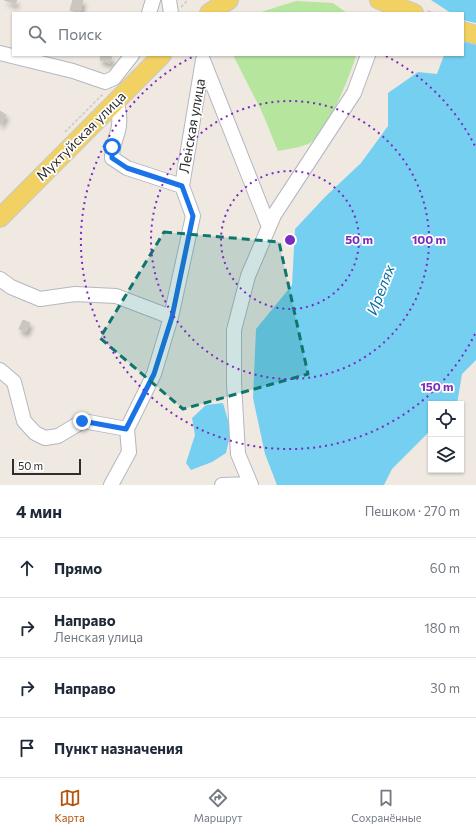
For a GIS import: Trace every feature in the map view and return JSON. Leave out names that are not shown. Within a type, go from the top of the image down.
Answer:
[{"type":"main road","points":[[211,12],[229,0]]},
{"type":"main road","points":[[382,5],[410,12]]},
{"type":"main road","points":[[464,31],[476,35]]},
{"type":"main road","name":"Мухтуйская улица","points":[[1,214],[161,56]]},
{"type":"street","points":[[149,12],[154,0]]},
{"type":"street","points":[[0,54],[73,71],[105,82],[114,78],[131,56]]},
{"type":"street","points":[[222,485],[251,484],[238,454],[234,383],[234,330],[248,276],[274,215],[354,93],[368,56]]},
{"type":"street","points":[[201,58],[269,227]]},
{"type":"street","name":"Ленская улица","points":[[126,429],[154,374],[172,317],[193,216],[182,186],[201,58]]},
{"type":"street","points":[[116,100],[120,116],[118,130],[112,147],[112,158],[127,168],[182,186]]},
{"type":"street","points":[[0,279],[11,287],[40,299],[75,294],[116,296],[172,317]]},
{"type":"street","points":[[0,370],[14,382],[24,421],[35,433],[45,438],[58,436],[82,421],[126,429],[129,452],[111,485]]},
{"type":"highlighted area","points":[[164,232],[279,242],[308,374],[183,409],[100,338]]},
{"type":"green space","points":[[296,1],[333,3],[346,12],[261,12]]},
{"type":"green space","points":[[234,56],[356,56],[349,76],[330,118],[315,139],[308,144],[278,151],[262,112]]},
{"type":"water","points":[[431,0],[476,0],[476,23],[464,20],[464,12],[449,12]]},
{"type":"water","points":[[464,46],[476,50],[476,360],[462,374],[458,401],[428,401],[428,433],[392,469],[384,485],[277,485],[265,454],[253,398],[256,329],[292,285],[295,229],[325,197],[361,163],[388,126],[388,93],[418,72],[437,74],[444,56],[464,56]]},
{"type":"water","points":[[223,403],[231,431],[226,453],[212,462],[191,470],[186,463],[195,435],[192,418],[206,405]]},
{"type":"building","points":[[4,0],[17,0],[15,4]]},
{"type":"building","points":[[73,0],[83,0],[80,12],[70,10]]},
{"type":"building","points":[[101,56],[112,57],[110,63],[100,60]]},
{"type":"building","points":[[0,111],[6,115],[0,125]]},
{"type":"building","points":[[23,320],[30,323],[26,332],[19,329]]},
{"type":"waterway","name":"Ирелях","points":[[464,71],[476,35]]},
{"type":"route","points":[[82,421],[126,429],[154,374],[172,317],[193,216],[182,186],[167,183],[127,168],[112,158],[112,147]]}]
